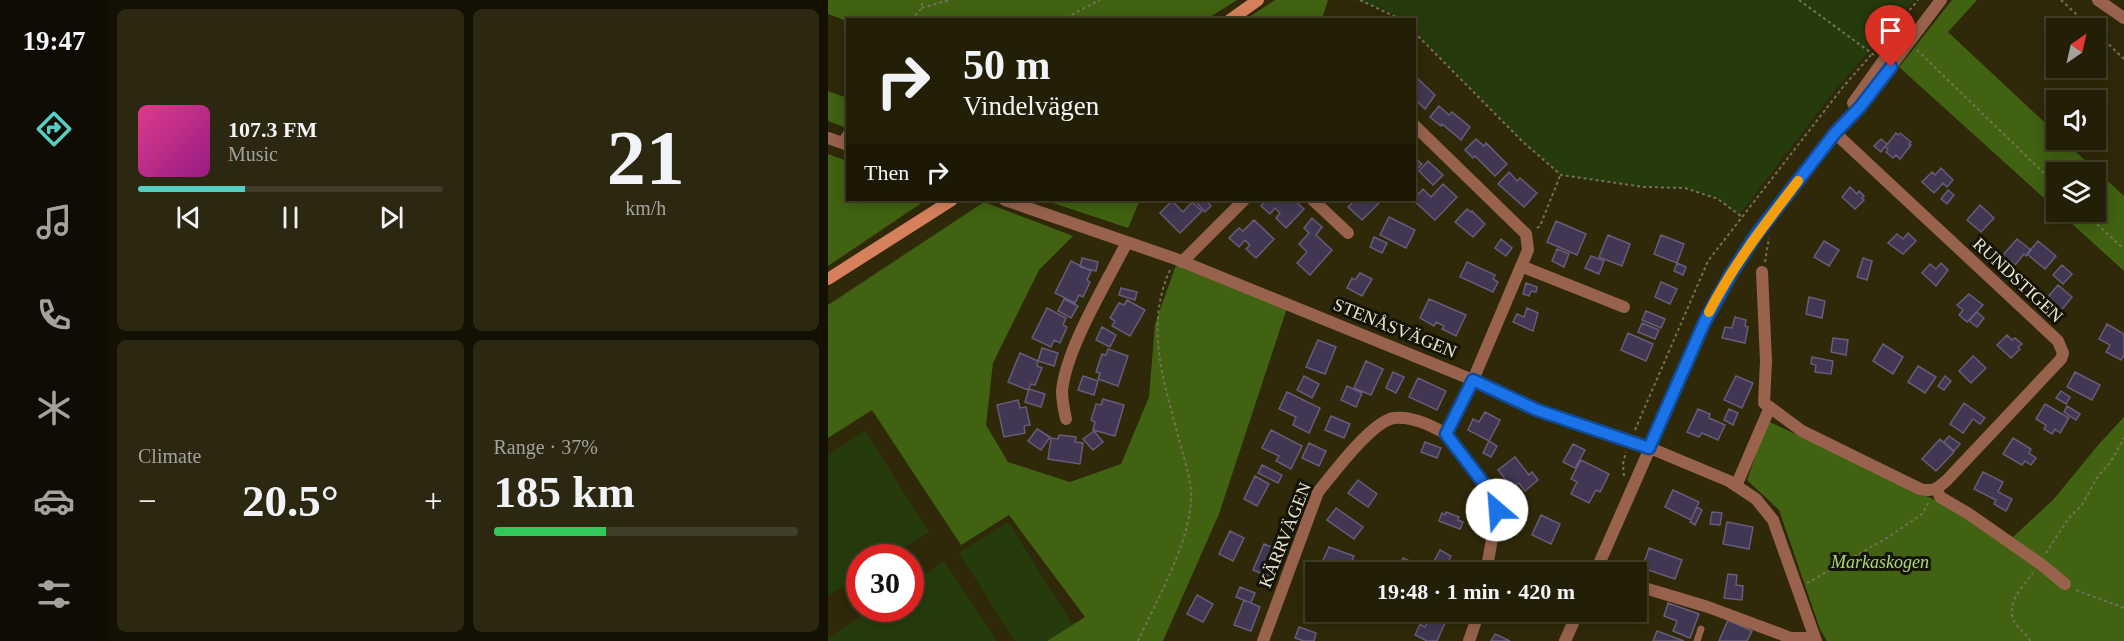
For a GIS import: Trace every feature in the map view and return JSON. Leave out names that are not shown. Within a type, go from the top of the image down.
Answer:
[{"type":"main road","points":[[1233,18],[1258,0]]},
{"type":"main road","points":[[828,279],[950,201]]},
{"type":"street","points":[[1839,128],[1883,61],[1936,0]]},
{"type":"street","points":[[1600,562],[1718,296],[1756,235],[1839,128],[1860,107],[1941,0]]},
{"type":"street","points":[[2098,0],[2124,18]]},
{"type":"street","points":[[1416,126],[1526,234],[1528,250],[1473,380],[1446,434],[1488,489],[1497,510],[1488,562]]},
{"type":"street","name":"RUNDSTIGEN","points":[[1839,128],[2058,341],[2063,352],[2061,359],[1974,453],[1937,489]]},
{"type":"street","name":"STENÅSVÄGEN","points":[[1011,201],[1179,260],[1473,380],[1537,410],[1649,448],[1730,481],[1756,500],[1773,520],[1815,639]]},
{"type":"street","points":[[1179,260],[1243,201]]},
{"type":"street","points":[[1314,201],[1347,233]]},
{"type":"street","points":[[1066,419],[1062,392],[1067,371],[1086,322],[1127,242]]},
{"type":"street","points":[[1521,266],[1624,307]]},
{"type":"street","points":[[1762,272],[1766,362],[1764,403],[1802,431],[1920,489],[1931,491],[1937,489],[1940,497],[1969,514],[2065,584]]},
{"type":"street","points":[[1736,486],[1770,407]]},
{"type":"street","name":"KÄRRVÄGEN","points":[[1263,641],[1315,499],[1331,476],[1383,421],[1395,418],[1410,419],[1429,424],[1446,434]]},
{"type":"street","points":[[1647,589],[1708,607],[1791,638],[1815,639]]},
{"type":"street","points":[[1469,641],[1476,622]]},
{"type":"street","points":[[1565,641],[1574,622]]},
{"type":"lane","points":[[1697,641],[1701,629]]},
{"type":"path","points":[[922,0],[922,8]]},
{"type":"path","points":[[913,18],[922,8],[950,0]]},
{"type":"path","points":[[1065,18],[1100,0]]},
{"type":"path","points":[[1360,0],[1398,18]]},
{"type":"path","points":[[1799,0],[1874,55]]},
{"type":"path","points":[[2061,0],[2080,18]]},
{"type":"path","points":[[1416,34],[1523,142],[1561,175],[1644,187],[1685,188],[1718,199],[1742,217]]},
{"type":"path","points":[[2106,42],[2124,59]]},
{"type":"path","points":[[1912,46],[2046,175]]},
{"type":"path","points":[[1526,234],[1540,226],[1561,175]]},
{"type":"path","points":[[2095,222],[2124,249]]},
{"type":"path","points":[[1762,272],[1768,240]]},
{"type":"path","points":[[1138,641],[1175,560],[1187,526],[1191,504],[1190,479],[1166,388],[1157,342],[1159,305],[1165,281],[1179,260]]},
{"type":"path","points":[[2030,641],[2012,617],[2012,608],[2017,593],[2040,564],[2051,542],[2067,519],[2082,505],[2098,476],[2110,463],[2124,438]]},
{"type":"path","points":[[1797,589],[1839,567],[1922,514],[1937,489]]},
{"type":"path","points":[[2065,584],[2124,608]]},
{"type":"green space","points":[[828,0],[1237,0],[1209,18],[846,18],[846,21],[828,14]]},
{"type":"green space","points":[[1275,0],[1328,0],[1322,18],[1248,18]]},
{"type":"green space","points":[[1360,0],[1914,0],[1835,90],[1739,215],[1718,199],[1685,188],[1644,187],[1561,175],[1523,142],[1416,33],[1416,18],[1400,18]]},
{"type":"green space","points":[[1952,0],[1977,0],[1948,32],[2046,124],[2046,150],[2074,150],[2087,162],[2046,162],[2046,200],[1899,67]]},
{"type":"green space","points":[[828,91],[846,98],[846,128],[828,121]]},
{"type":"green space","points":[[828,154],[846,161],[846,201],[925,201],[828,266]]},
{"type":"green space","points":[[2106,179],[2124,196],[2124,271],[2070,222],[2106,222]]},
{"type":"green space","points":[[1047,201],[1140,201],[1128,228]]},
{"type":"green space","points":[[984,202],[1073,236],[1039,270],[993,363],[986,425],[1008,462],[1070,482],[1121,464],[1149,397],[1155,324],[1176,265],[1287,308],[1219,514],[1163,641],[1047,641],[1085,617],[1009,515],[961,545],[872,410],[828,438],[828,305]]},
{"type":"green space","name":"Markaskogen","points":[[2124,417],[2124,641],[1827,641],[1820,629],[1779,510],[1747,480],[1768,421],[2013,537],[2053,500]]},
{"type":"green space","points":[[865,431],[929,532],[910,544],[846,544],[846,584],[828,596],[828,455]]},
{"type":"green space","points":[[1008,522],[1073,625],[1047,641],[1015,641],[959,553]]},
{"type":"green space","points":[[944,561],[997,641],[828,641],[828,638],[852,622],[924,622],[924,575]]},
{"type":"building","points":[[1416,79],[1435,95],[1425,109],[1416,100]]},
{"type":"building","points":[[1439,106],[1449,115],[1452,112],[1470,127],[1461,140],[1430,117]]},
{"type":"building","points":[[1896,133],[1898,135],[1900,133],[1911,142],[1900,159],[1896,155],[1893,158],[1886,152],[1888,149],[1885,147]]},
{"type":"building","points":[[1476,139],[1484,146],[1486,143],[1507,164],[1495,176],[1475,156],[1473,158],[1465,150]]},
{"type":"building","points":[[1881,139],[1887,144],[1881,152],[1874,146]]},
{"type":"building","points":[[1416,159],[1422,164],[1416,170]]},
{"type":"building","points":[[1428,161],[1443,175],[1433,185],[1419,171]]},
{"type":"building","points":[[1941,168],[1953,180],[1947,187],[1943,183],[1934,193],[1922,182],[1932,172],[1935,175]]},
{"type":"building","points":[[1509,172],[1517,181],[1520,178],[1537,193],[1524,207],[1498,184]]},
{"type":"building","points":[[1443,184],[1457,197],[1435,220],[1414,201],[1423,189],[1431,197]]},
{"type":"building","points":[[1850,187],[1857,194],[1859,191],[1864,196],[1862,198],[1864,200],[1855,209],[1842,197]]},
{"type":"building","points":[[1948,190],[1954,195],[1947,204],[1941,199]]},
{"type":"building","points":[[1172,201],[1183,212],[1192,202],[1202,211],[1180,233],[1160,213]]},
{"type":"building","points":[[1207,201],[1211,206],[1205,212],[1196,202]]},
{"type":"building","points":[[1265,201],[1295,201],[1304,209],[1286,228],[1276,218],[1280,213],[1275,208],[1270,214],[1261,206]]},
{"type":"building","points":[[1354,201],[1381,201],[1362,220],[1348,207]]},
{"type":"building","points":[[1980,205],[1994,218],[1981,232],[1967,220]]},
{"type":"building","points":[[1467,209],[1485,224],[1473,237],[1455,222]]},
{"type":"building","points":[[1389,217],[1415,230],[1406,248],[1380,235]]},
{"type":"building","points":[[1312,218],[1322,227],[1316,235],[1332,250],[1310,275],[1297,263],[1307,252],[1299,244],[1309,233],[1304,228]]},
{"type":"building","points":[[1254,220],[1274,239],[1256,258],[1246,249],[1250,245],[1245,240],[1239,247],[1229,238],[1239,228],[1243,231]]},
{"type":"building","points":[[1556,221],[1586,234],[1577,255],[1547,242]]},
{"type":"building","points":[[1908,233],[1916,241],[1903,254],[1888,243],[1897,234],[1903,239]]},
{"type":"building","points":[[1608,235],[1630,244],[1622,266],[1599,257]]},
{"type":"building","points":[[1661,235],[1684,244],[1677,263],[1654,254]]},
{"type":"building","points":[[1374,237],[1387,243],[1382,253],[1370,247]]},
{"type":"building","points":[[1501,239],[1512,248],[1506,256],[1495,248]]},
{"type":"building","points":[[2017,239],[2031,250],[2026,256],[2024,254],[2015,265],[2003,255]]},
{"type":"building","points":[[1824,241],[1839,250],[1829,266],[1814,257]]},
{"type":"building","points":[[2038,241],[2056,256],[2045,269],[2027,254]]},
{"type":"building","points":[[1557,249],[1569,254],[1564,267],[1552,261]]},
{"type":"building","points":[[1591,256],[1604,261],[1599,274],[1585,268]]},
{"type":"building","points":[[1082,258],[1098,262],[1096,271],[1080,267]]},
{"type":"building","points":[[1863,258],[1872,261],[1867,280],[1857,277]]},
{"type":"building","points":[[1071,261],[1091,271],[1087,280],[1090,282],[1083,297],[1079,295],[1075,303],[1055,293]]},
{"type":"building","points":[[1467,262],[1495,275],[1493,279],[1498,282],[1493,292],[1460,277]]},
{"type":"building","points":[[1677,263],[1686,267],[1683,275],[1674,271]]},
{"type":"building","points":[[1941,263],[1948,270],[1936,286],[1922,273],[1930,264],[1936,269]]},
{"type":"building","points":[[2062,265],[2072,274],[2063,284],[2053,275]]},
{"type":"building","points":[[1360,273],[1372,279],[1362,296],[1347,288],[1352,278],[1355,280]]},
{"type":"building","points":[[1661,282],[1677,289],[1670,304],[1655,297]]},
{"type":"building","points":[[1526,283],[1537,287],[1536,292],[1531,291],[1529,296],[1523,294]]},
{"type":"building","points":[[2058,285],[2072,297],[2059,313],[2049,305],[2053,301],[2048,297]]},
{"type":"building","points":[[1121,288],[1137,292],[1135,300],[1119,295]]},
{"type":"building","points":[[1969,294],[1983,305],[1967,322],[1959,315],[1963,310],[1957,305]]},
{"type":"building","points":[[1809,297],[1825,301],[1822,318],[1806,314]]},
{"type":"building","points":[[1064,299],[1078,306],[1071,318],[1058,311]]},
{"type":"building","points":[[1429,299],[1466,315],[1456,336],[1442,329],[1444,326],[1436,322],[1434,326],[1420,318]]},
{"type":"building","points":[[1127,300],[1145,310],[1130,336],[1112,326],[1115,321],[1110,318],[1119,303],[1124,305]]},
{"type":"building","points":[[1047,308],[1066,318],[1063,325],[1067,327],[1060,343],[1054,340],[1051,347],[1032,338]]},
{"type":"building","points":[[1527,308],[1538,313],[1533,331],[1513,322],[1517,314],[1524,317]]},
{"type":"building","points":[[1646,311],[1665,319],[1661,328],[1642,320]]},
{"type":"building","points":[[1977,312],[1984,318],[1977,327],[1969,321]]},
{"type":"building","points":[[1735,317],[1746,320],[1745,326],[1748,327],[1745,343],[1722,338],[1725,327],[1732,328]]},
{"type":"building","points":[[1642,323],[1659,330],[1655,339],[1638,332]]},
{"type":"building","points":[[2107,324],[2124,334],[2124,355],[2121,360],[2106,352],[2110,345],[2099,339]]},
{"type":"building","points":[[1102,327],[1116,335],[1110,347],[1096,340]]},
{"type":"building","points":[[1628,333],[1653,344],[1646,361],[1621,350]]},
{"type":"building","points":[[2007,335],[2022,344],[2011,358],[1997,345]]},
{"type":"building","points":[[1833,338],[1848,340],[1846,355],[1831,352]]},
{"type":"building","points":[[1318,340],[1336,347],[1325,374],[1306,367]]},
{"type":"building","points":[[1883,344],[1903,357],[1893,374],[1873,361]]},
{"type":"building","points":[[1042,348],[1058,353],[1054,366],[1038,361]]},
{"type":"building","points":[[1108,349],[1128,356],[1118,386],[1098,379],[1100,373],[1096,372],[1102,354],[1106,355]]},
{"type":"building","points":[[1020,353],[1038,361],[1037,366],[1042,368],[1035,385],[1031,384],[1028,390],[1008,382]]},
{"type":"building","points":[[1973,356],[1986,368],[1971,383],[1959,371]]},
{"type":"building","points":[[1812,357],[1833,361],[1831,374],[1815,372],[1816,365],[1811,364]]},
{"type":"building","points":[[1366,361],[1383,369],[1371,395],[1354,388]]},
{"type":"building","points":[[1918,366],[1936,377],[1925,393],[1908,382]]},
{"type":"building","points":[[1393,372],[1404,377],[1396,393],[1386,388]]},
{"type":"building","points":[[2075,372],[2100,385],[2092,400],[2067,387]]},
{"type":"building","points":[[1083,376],[1098,381],[1094,395],[1078,390]]},
{"type":"building","points":[[1304,376],[1319,384],[1312,398],[1297,390]]},
{"type":"building","points":[[1736,376],[1753,383],[1742,408],[1724,400]]},
{"type":"building","points":[[1945,376],[1951,381],[1944,390],[1938,386]]},
{"type":"building","points":[[1418,378],[1446,391],[1437,410],[1409,397]]},
{"type":"building","points":[[1347,386],[1362,393],[1356,407],[1341,400]]},
{"type":"building","points":[[1029,389],[1045,394],[1041,407],[1025,402]]},
{"type":"building","points":[[2061,391],[2070,397],[2066,404],[2056,398]]},
{"type":"building","points":[[1287,392],[1320,408],[1309,433],[1293,425],[1296,417],[1279,409]]},
{"type":"building","points":[[1103,399],[1124,405],[1115,436],[1093,430],[1095,422],[1091,420],[1096,404],[1101,405]]},
{"type":"building","points":[[1018,400],[1020,408],[1026,407],[1030,425],[1024,426],[1025,433],[1004,437],[997,405]]},
{"type":"building","points":[[1964,403],[1985,418],[1980,424],[1973,419],[1963,433],[1950,424]]},
{"type":"building","points":[[2045,404],[2069,418],[2060,433],[2055,429],[2052,434],[2044,429],[2046,425],[2036,419]]},
{"type":"building","points":[[2067,406],[2080,414],[2076,420],[2064,412]]},
{"type":"building","points":[[1698,409],[1710,414],[1709,418],[1725,425],[1718,440],[1702,433],[1699,437],[1687,432]]},
{"type":"building","points":[[1729,409],[1738,413],[1733,425],[1724,420]]},
{"type":"building","points":[[1485,412],[1500,420],[1489,441],[1468,430],[1473,419],[1479,422]]},
{"type":"building","points":[[1331,416],[1350,424],[1344,438],[1325,430]]},
{"type":"building","points":[[1037,429],[1050,437],[1041,450],[1028,441]]},
{"type":"building","points":[[1271,430],[1302,446],[1291,469],[1276,461],[1279,456],[1262,448]]},
{"type":"building","points":[[1094,431],[1103,442],[1093,450],[1083,439]]},
{"type":"building","points":[[1059,435],[1076,437],[1075,442],[1083,443],[1080,464],[1048,459],[1051,438],[1058,439]]},
{"type":"building","points":[[1949,436],[1960,444],[1954,451],[1944,442]]},
{"type":"building","points":[[2013,438],[2031,449],[2029,453],[2036,458],[2031,465],[2025,461],[2022,465],[2003,454]]},
{"type":"building","points":[[1940,439],[1954,452],[1936,471],[1922,459]]},
{"type":"building","points":[[1489,441],[1497,446],[1491,457],[1483,453]]},
{"type":"building","points":[[1425,442],[1441,448],[1437,458],[1421,452]]},
{"type":"building","points":[[1309,443],[1326,451],[1319,466],[1302,458]]},
{"type":"building","points":[[1573,444],[1585,450],[1575,468],[1563,462]]},
{"type":"building","points":[[1515,457],[1529,475],[1532,472],[1538,480],[1525,491],[1519,483],[1512,488],[1498,470]]},
{"type":"building","points":[[1581,460],[1609,474],[1600,492],[1596,490],[1589,503],[1571,494],[1577,482],[1571,479]]},
{"type":"building","points":[[1262,465],[1282,475],[1278,483],[1258,473]]},
{"type":"building","points":[[1983,472],[2003,482],[1998,492],[2012,499],[2006,511],[1994,504],[1996,500],[1974,489]]},
{"type":"building","points":[[1255,476],[1269,484],[1257,506],[1244,499]]},
{"type":"building","points":[[1358,480],[1377,494],[1368,507],[1348,493]]},
{"type":"building","points":[[1673,490],[1699,502],[1691,520],[1665,507]]},
{"type":"building","points":[[1697,507],[1702,510],[1695,525],[1690,522]]},
{"type":"building","points":[[1336,508],[1363,527],[1354,539],[1327,520]]},
{"type":"building","points":[[1446,512],[1459,517],[1458,520],[1463,522],[1460,529],[1439,521],[1442,513],[1445,515]]},
{"type":"building","points":[[1712,512],[1722,513],[1720,525],[1710,524]]},
{"type":"building","points":[[1541,515],[1560,524],[1551,544],[1532,535]]},
{"type":"building","points":[[1727,522],[1753,527],[1749,549],[1723,544]]},
{"type":"building","points":[[1230,531],[1244,538],[1233,561],[1219,554]]},
{"type":"building","points":[[1264,544],[1281,551],[1270,577],[1253,570]]},
{"type":"building","points":[[1329,547],[1354,556],[1352,562],[1323,560]]},
{"type":"building","points":[[1649,548],[1682,560],[1675,579],[1647,570],[1647,562],[1644,562]]},
{"type":"building","points":[[1440,550],[1451,556],[1448,562],[1434,562]]},
{"type":"building","points":[[1728,574],[1737,575],[1736,585],[1743,586],[1742,600],[1724,598]]},
{"type":"building","points":[[1240,587],[1255,593],[1251,603],[1236,597]]},
{"type":"building","points":[[1197,595],[1213,604],[1203,622],[1187,614]]},
{"type":"building","points":[[1244,600],[1260,607],[1251,631],[1234,625]]},
{"type":"building","points":[[1668,603],[1699,614],[1690,638],[1673,631],[1677,621],[1664,616]]},
{"type":"building","points":[[1728,620],[1752,631],[1747,641],[1719,641]]},
{"type":"building","points":[[1427,622],[1445,622],[1437,641],[1427,641],[1415,635],[1420,624],[1425,627]]},
{"type":"building","points":[[1299,627],[1316,633],[1314,641],[1295,638]]},
{"type":"building","points":[[1657,631],[1684,641],[1653,641]]},
{"type":"building","points":[[1495,634],[1510,641],[1491,641]]},
{"type":"slow traffic","points":[[1709,312],[1756,235],[1798,181]]},
{"type":"route","points":[[1497,510],[1488,489],[1446,434],[1473,380],[1537,410],[1649,448],[1705,321],[1731,274],[1756,235],[1843,123],[1860,107],[1891,67]]}]
